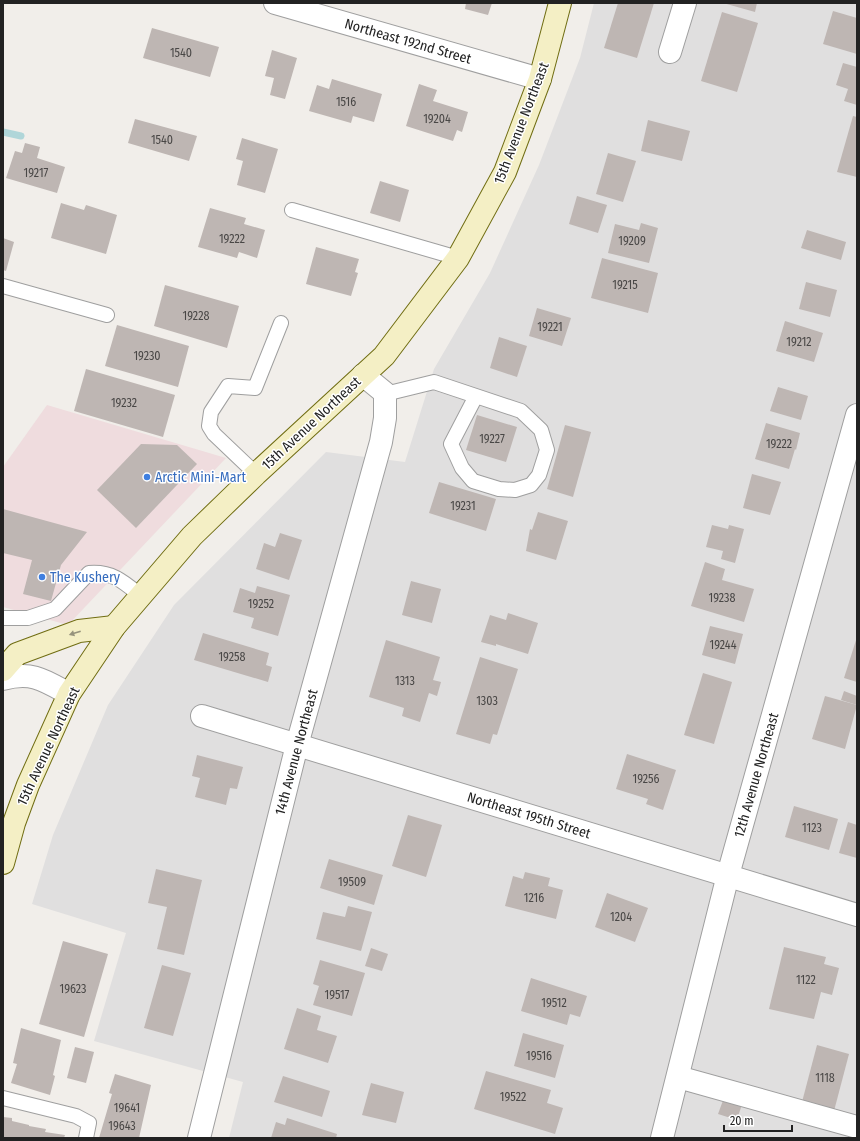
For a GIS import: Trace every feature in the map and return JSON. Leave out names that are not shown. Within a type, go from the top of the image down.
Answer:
[{"type":"main road","name":"15th Avenue Northeast","points":[[3,863],[14,823],[28,785],[68,694],[114,627],[192,536],[256,474],[384,356],[458,258],[505,172],[540,79],[560,3]]},
{"type":"main road","points":[[3,670],[17,654],[79,631],[114,627]]},
{"type":"street","name":"Northeast 192nd Street","points":[[275,3],[540,79]]},
{"type":"street","points":[[670,52],[685,3]]},
{"type":"street","points":[[364,375],[385,394]]},
{"type":"street","name":"14th Avenue Northeast","points":[[199,1138],[297,745],[381,442],[385,418],[385,394]]},
{"type":"street","name":"12th Avenue Northeast","points":[[662,1138],[728,876],[857,415]]},
{"type":"street","points":[[3,679],[25,675],[32,676],[39,678],[68,694]]},
{"type":"street","name":"Northeast 195th Street","points":[[202,716],[857,915]]},
{"type":"street","points":[[678,1078],[857,1127]]},
{"type":"lane","points":[[292,210],[458,258]]},
{"type":"lane","points":[[3,286],[107,315]]},
{"type":"lane","points":[[256,474],[214,434],[209,426],[211,412],[228,386],[256,388],[282,323]]},
{"type":"lane","points":[[385,394],[434,382],[476,396],[521,411],[541,430],[547,450],[538,475],[531,485],[515,490],[499,489],[473,481],[462,468],[451,444],[476,396]]},
{"type":"lane","points":[[3,618],[28,618],[56,610],[89,574],[98,572],[118,578],[141,596]]},
{"type":"lane","points":[[3,1098],[76,1116],[89,1123],[86,1138]]},
{"type":"shaded area","points":[[594,3],[857,3],[857,1138],[229,1138],[243,1082],[94,1041],[126,933],[32,904],[53,835],[108,705],[174,605],[326,452],[405,462],[434,369],[490,273],[539,165],[580,58]]},
{"type":"shaded area","points":[[47,405],[226,458],[68,625],[3,607],[3,467]]},
{"type":"building","points":[[466,3],[492,3],[488,15],[465,9]]},
{"type":"building","points":[[618,3],[654,3],[637,58],[604,48]]},
{"type":"building","points":[[723,3],[757,3],[755,12]]},
{"type":"building","points":[[833,11],[857,18],[857,54],[823,44]]},
{"type":"building","points":[[722,12],[758,23],[737,92],[701,81]]},
{"type":"building","points":[[152,28],[219,47],[210,77],[143,58]]},
{"type":"building","points":[[272,50],[297,58],[285,99],[270,95],[274,78],[265,76]]},
{"type":"building","points":[[843,63],[857,67],[857,105],[844,101],[848,89],[836,85]]},
{"type":"building","points":[[332,79],[382,94],[374,122],[353,116],[351,123],[309,111],[317,85],[329,89]]},
{"type":"building","points":[[419,84],[437,90],[433,101],[468,112],[462,132],[457,130],[453,141],[406,126]]},
{"type":"building","points":[[853,116],[857,117],[857,177],[837,172]]},
{"type":"building","points":[[135,119],[197,136],[189,161],[128,143]]},
{"type":"building","points":[[648,120],[690,131],[682,161],[641,151]]},
{"type":"building","points":[[242,138],[278,149],[265,193],[237,185],[243,161],[236,159]]},
{"type":"building","points":[[25,143],[40,147],[37,158],[65,167],[57,193],[6,178],[15,151],[22,153]]},
{"type":"building","points":[[608,153],[636,161],[623,202],[596,194]]},
{"type":"building","points":[[380,181],[409,190],[400,222],[370,213]]},
{"type":"building","points":[[577,196],[607,205],[598,233],[569,224]]},
{"type":"building","points":[[61,203],[84,210],[86,205],[117,215],[106,254],[51,238]]},
{"type":"building","points":[[210,208],[246,218],[244,224],[265,230],[257,258],[239,252],[237,258],[198,247]]},
{"type":"building","points":[[641,223],[658,228],[649,263],[608,253],[615,224],[639,230]]},
{"type":"building","points":[[807,230],[846,242],[841,260],[801,248]]},
{"type":"building","points":[[3,238],[14,242],[6,271],[3,270]]},
{"type":"building","points":[[316,247],[359,259],[355,272],[358,273],[351,296],[306,284]]},
{"type":"building","points":[[602,258],[658,273],[648,313],[591,298]]},
{"type":"building","points":[[806,282],[837,290],[830,317],[799,309]]},
{"type":"building","points":[[165,285],[239,306],[227,348],[154,326]]},
{"type":"building","points":[[537,308],[571,318],[562,346],[529,336]]},
{"type":"building","points":[[785,321],[823,333],[814,362],[776,351]]},
{"type":"building","points":[[117,325],[189,346],[178,387],[105,366]]},
{"type":"building","points":[[499,337],[527,346],[517,377],[490,368]]},
{"type":"building","points":[[86,369],[175,395],[163,437],[74,411]]},
{"type":"building","points":[[778,387],[808,396],[801,420],[770,411]]},
{"type":"building","points":[[477,415],[517,427],[506,462],[466,450]]},
{"type":"building","points":[[766,423],[800,433],[789,469],[755,459]]},
{"type":"building","points":[[565,425],[591,432],[573,497],[547,489]]},
{"type":"building","name":"Arctic Mini-Mart","points":[[141,444],[177,445],[197,464],[136,528],[97,490]]},
{"type":"building","points":[[752,474],[781,482],[770,515],[743,508]]},
{"type":"building","points":[[439,482],[496,499],[486,531],[429,513]]},
{"type":"building","points":[[3,509],[87,532],[61,565],[51,601],[23,594],[32,560],[3,553]]},
{"type":"building","points":[[538,512],[568,521],[556,560],[526,551],[530,529],[532,530]]},
{"type":"building","points":[[712,525],[728,529],[729,525],[744,529],[735,563],[721,559],[723,551],[706,547]]},
{"type":"building","points":[[280,533],[302,540],[289,580],[256,569],[264,543],[275,547]]},
{"type":"building","points":[[705,562],[725,569],[722,580],[754,589],[744,622],[691,606]]},
{"type":"building","points":[[411,581],[441,589],[432,623],[402,615]]},
{"type":"building","points":[[257,586],[290,595],[278,636],[251,628],[254,618],[233,612],[240,588],[255,593]]},
{"type":"building","points":[[508,613],[538,623],[528,654],[496,644],[496,646],[481,642],[490,615],[506,620]]},
{"type":"building","points":[[710,626],[743,634],[735,664],[702,655]]},
{"type":"building","points":[[203,633],[269,653],[266,665],[272,667],[268,682],[194,660]]},
{"type":"building","points":[[857,637],[857,682],[844,678]]},
{"type":"building","points":[[386,640],[440,657],[433,680],[441,682],[437,696],[429,693],[420,722],[402,716],[404,708],[369,697]]},
{"type":"building","points":[[480,657],[518,669],[497,735],[493,734],[490,744],[456,734]]},
{"type":"building","points":[[703,673],[732,682],[714,744],[684,735]]},
{"type":"building","points":[[844,691],[857,696],[857,705],[841,700]]},
{"type":"building","points":[[825,696],[857,705],[845,749],[812,739]]},
{"type":"building","points":[[627,754],[676,770],[663,810],[646,804],[648,799],[616,789]]},
{"type":"building","points":[[197,755],[243,767],[237,789],[230,788],[226,805],[195,797],[200,778],[192,776]]},
{"type":"building","points":[[794,806],[838,819],[829,850],[785,837]]},
{"type":"building","points":[[408,815],[442,825],[426,877],[392,866]]},
{"type":"building","points":[[848,822],[857,825],[857,858],[839,853]]},
{"type":"building","points":[[329,859],[383,875],[374,905],[320,888]]},
{"type":"building","points":[[156,869],[202,880],[184,955],[157,949],[167,907],[148,903]]},
{"type":"building","points":[[525,872],[550,878],[548,886],[563,890],[556,919],[505,906],[513,876],[523,879]]},
{"type":"building","points":[[607,893],[648,908],[635,942],[595,927]]},
{"type":"building","points":[[348,906],[372,912],[361,951],[316,939],[323,912],[345,917]]},
{"type":"building","points":[[63,941],[108,954],[84,1037],[39,1024]]},
{"type":"building","points":[[784,947],[826,957],[824,964],[839,968],[832,995],[821,992],[814,1019],[769,1009]]},
{"type":"building","points":[[371,948],[388,954],[382,971],[365,966]]},
{"type":"building","points":[[320,960],[365,973],[352,1016],[313,1005],[319,986],[313,984]]},
{"type":"building","points":[[162,965],[191,973],[173,1036],[144,1028]]},
{"type":"building","points":[[531,978],[587,996],[580,1017],[570,1014],[567,1025],[521,1011]]},
{"type":"building","points":[[297,1008],[321,1016],[317,1030],[337,1036],[328,1063],[284,1049]]},
{"type":"building","points":[[21,1028],[61,1040],[50,1095],[11,1083],[17,1064],[13,1063]]},
{"type":"building","points":[[523,1033],[564,1045],[555,1078],[514,1066]]},
{"type":"building","points":[[817,1045],[849,1054],[834,1111],[802,1102]]},
{"type":"building","points":[[75,1047],[94,1052],[86,1083],[67,1078]]},
{"type":"building","points":[[486,1071],[551,1090],[547,1103],[563,1108],[555,1134],[474,1109]]},
{"type":"building","points":[[115,1074],[151,1085],[139,1138],[99,1138],[112,1094],[109,1093]]},
{"type":"building","points":[[283,1076],[330,1091],[322,1117],[274,1102]]},
{"type":"building","points":[[371,1083],[404,1092],[396,1123],[362,1115]]},
{"type":"building","points":[[725,1095],[743,1101],[737,1120],[718,1114]]},
{"type":"building","points":[[3,1117],[12,1118],[12,1121],[29,1126],[46,1129],[45,1132],[65,1135],[64,1138],[3,1138]]},
{"type":"building","points":[[287,1118],[337,1134],[336,1138],[271,1138],[276,1122],[285,1125]]},
{"type":"waterway","points":[[3,132],[21,136]]},
{"type":"place","name":"Arctic Mini-Mart","points":[[147,477]]},
{"type":"place","name":"The Kushery","points":[[42,577]]}]
